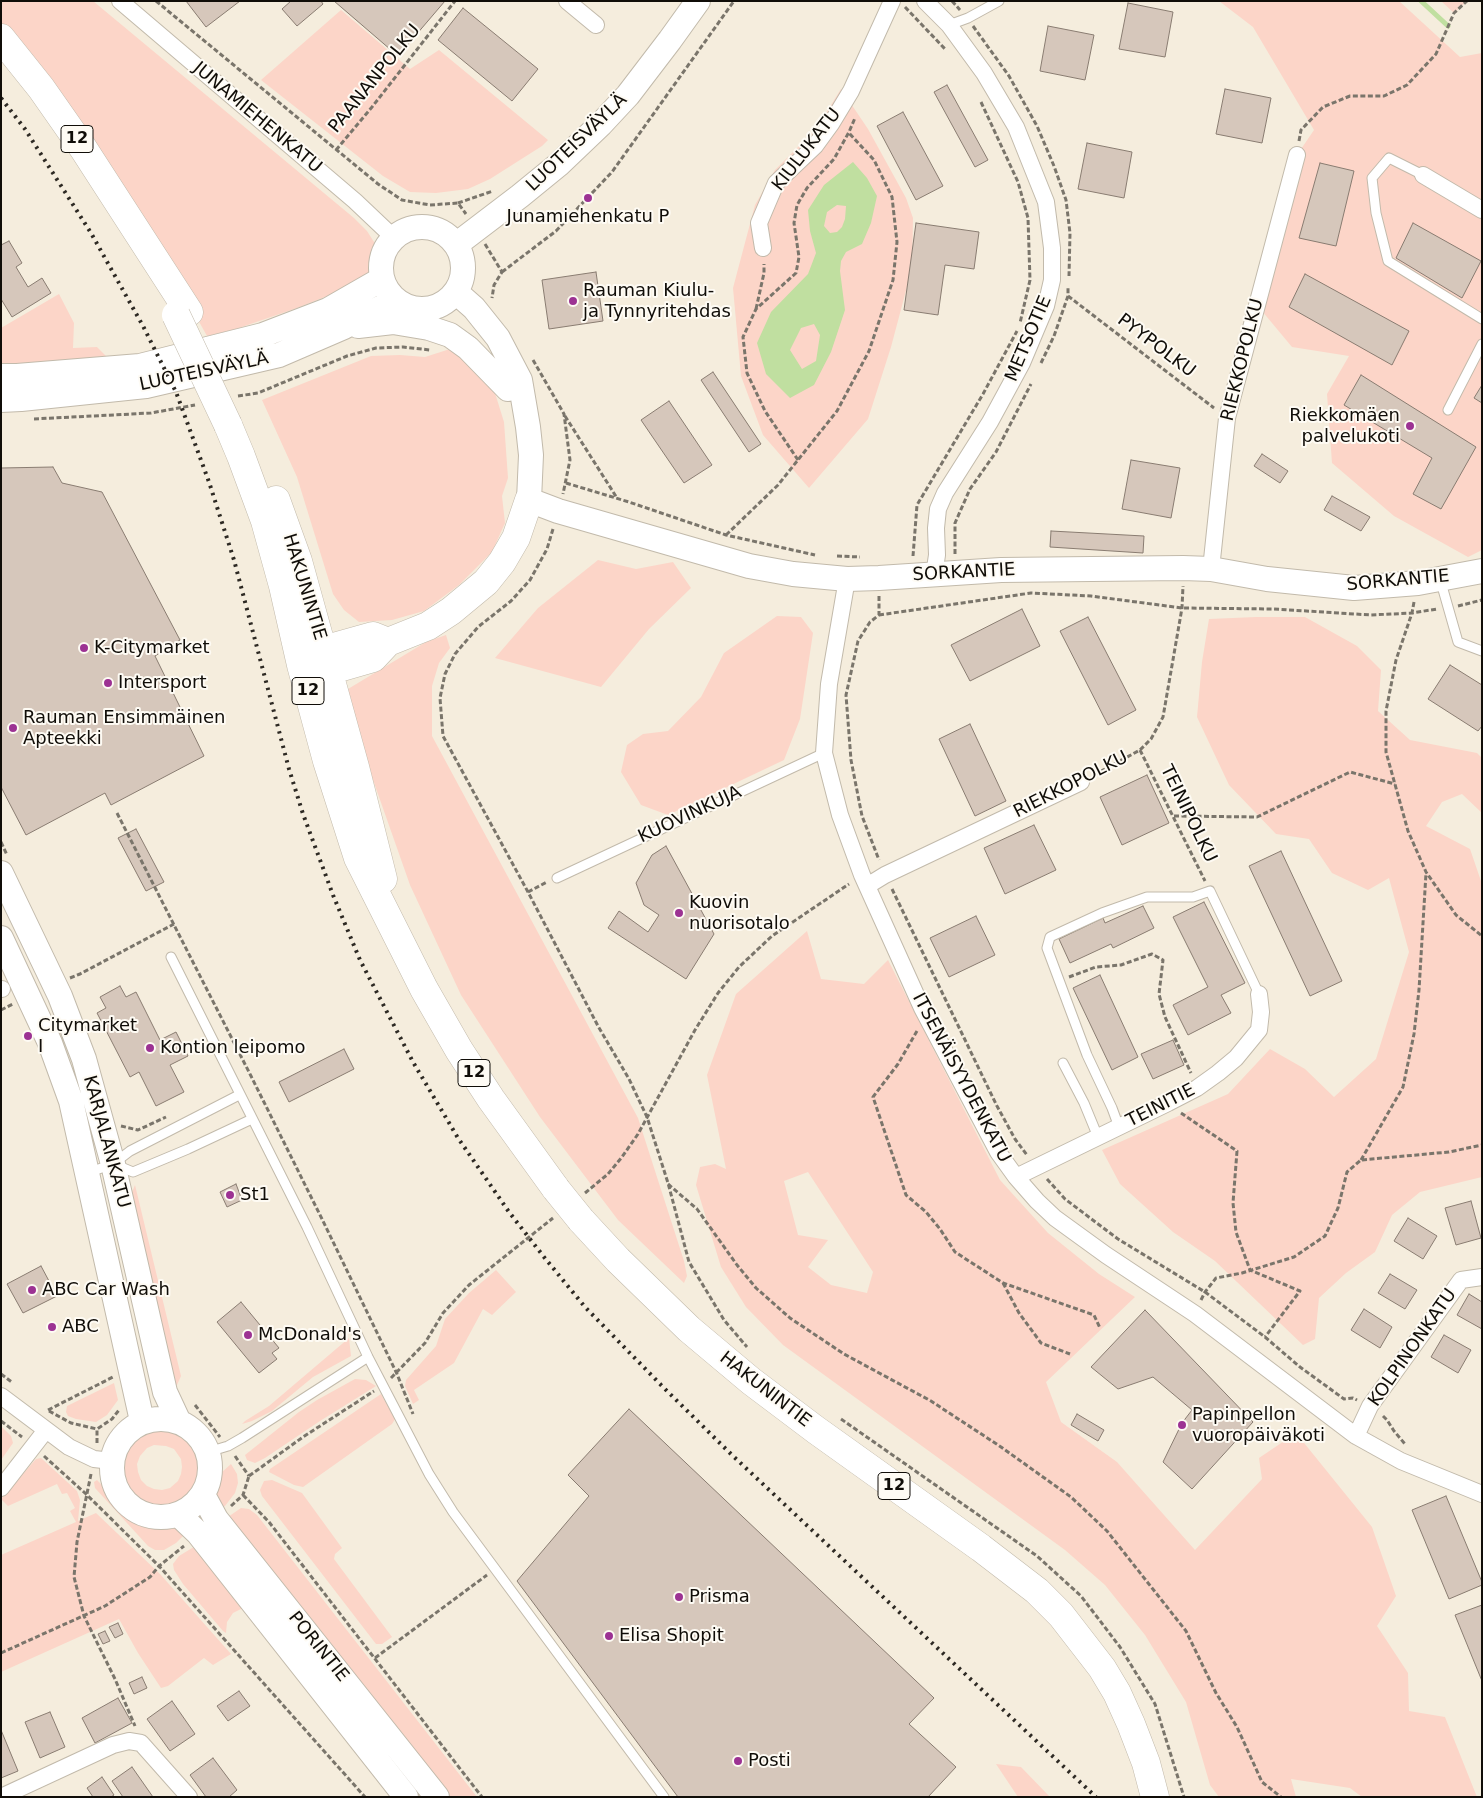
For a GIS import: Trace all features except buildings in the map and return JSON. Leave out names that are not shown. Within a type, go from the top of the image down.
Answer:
[{"type":"highway","name":"HAKUNINTIE","points":[[1,38],[41,88],[83,148],[145,246],[182,313],[236,423],[298,561],[317,662],[355,767],[380,869],[404,950],[459,1050],[496,1106],[556,1189],[581,1220],[618,1260],[682,1322],[751,1381],[981,1548],[1043,1597],[1072,1627],[1112,1685],[1131,1724],[1146,1763],[1154,1795]]},
{"type":"highway","points":[[317,662],[373,658],[388,642],[428,626],[451,611],[486,582],[502,562],[516,538],[529,500]]},
{"type":"main road","name":"LUOTEISVÄYLÄ","points":[[457,244],[558,165],[601,124],[628,95],[698,1]]},
{"type":"main road","points":[[416,226],[435,228],[445,232],[457,244],[463,258],[464,268],[462,282],[457,293],[441,307],[432,309],[404,306],[395,300],[382,279],[380,267],[383,251],[393,237],[402,231],[416,226]]},
{"type":"main road","name":"LUOTEISVÄYLÄ","points":[[1,376],[140,366],[263,335],[328,310],[382,279]]},
{"type":"main road","points":[[457,293],[474,308],[498,338],[520,380],[531,455],[529,500]]},
{"type":"main road","name":"LUOTEISVÄYLÄ","points":[[1,400],[21,400],[146,386],[278,355],[344,327],[395,300]]},
{"type":"main road","points":[[432,309],[461,323],[481,341],[528,427]]},
{"type":"main road","points":[[344,327],[393,322],[429,328],[450,335],[468,348],[508,389]]},
{"type":"main road","name":"SORKANTIE","points":[[529,500],[558,511],[749,566],[793,574],[847,579],[1001,570],[1183,568],[1354,588],[1429,581],[1482,571]]},
{"type":"main road","name":"KARJALANKATU","points":[[1,873],[60,996],[84,1059],[113,1164],[165,1392],[179,1422]]},
{"type":"main road","name":"KARJALANKATU","points":[[1,938],[50,1043],[70,1101],[88,1172],[142,1421]]},
{"type":"main road","points":[[163,1418],[179,1422],[187,1426],[198,1437],[208,1452],[210,1469],[204,1495],[192,1508],[178,1514],[161,1517],[143,1514],[129,1505],[118,1492],[103,1460],[127,1433],[142,1421],[163,1418]]},
{"type":"main road","name":"PORINTIE","points":[[204,1495],[216,1519],[437,1797]]},
{"type":"main road","name":"PORINTIE","points":[[178,1514],[198,1533],[406,1797]]},
{"type":"street","name":"JUNAMIEHENKATU","points":[[120,1],[355,201],[393,237]]},
{"type":"street","points":[[567,1],[596,24]]},
{"type":"street","name":"METSOTIE","points":[[925,1],[949,25],[984,73],[1016,127],[1046,202],[1052,248],[1052,280],[1046,306],[1022,363],[990,422],[945,493],[938,509],[936,528],[937,554],[934,575]]},
{"type":"street","name":"KIULUKATU","points":[[763,248],[760,223],[776,183],[815,146],[831,124],[900,5]]},
{"type":"street","name":"RIEKKOPOLKU","points":[[1211,570],[1227,418],[1298,156]]},
{"type":"street","points":[[1424,175],[1482,210]]},
{"type":"street","name":"ITSENÄISYYDENKATU","points":[[847,579],[829,684],[824,752],[840,815],[867,886],[922,1008],[998,1152],[1016,1177],[1055,1218],[1106,1255],[1195,1314],[1356,1436],[1401,1461],[1482,1494]]},
{"type":"street","name":"RIEKKOPOLKU","points":[[867,886],[883,870],[1081,782]]},
{"type":"street","name":"TEINITIE","points":[[1016,1177],[1197,1088],[1236,1058],[1258,1030],[1259,994]]},
{"type":"street","name":"KOLPINONKATU","points":[[1356,1436],[1370,1406],[1461,1280],[1482,1277]]},
{"type":"street","points":[[1,1396],[69,1447],[103,1460]]},
{"type":"street","points":[[1,1488],[46,1430]]},
{"type":"street","points":[[1,1797],[113,1745],[129,1741],[141,1743],[189,1797]]},
{"type":"lane","points":[[949,25],[968,18],[999,1]]},
{"type":"lane","points":[[1424,175],[1389,158],[1372,178],[1376,213],[1388,261],[1482,320]]},
{"type":"lane","points":[[1448,410],[1482,344]]},
{"type":"lane","points":[[1429,581],[1448,608],[1458,642],[1482,651]]},
{"type":"lane","name":"KUOVINKUJA","points":[[557,878],[824,752]]},
{"type":"lane","points":[[1119,1127],[1112,1108],[1086,1055],[1047,948],[1050,938],[1102,913],[1147,897],[1193,897],[1210,891],[1259,994]]},
{"type":"lane","points":[[171,957],[307,1228],[368,1357],[429,1474],[452,1512],[664,1797]]},
{"type":"lane","points":[[1063,1063],[1084,1103],[1098,1137]]},
{"type":"lane","points":[[88,1172],[113,1164],[130,1151],[239,1094]]},
{"type":"lane","points":[[113,1164],[133,1172],[252,1119]]},
{"type":"lane","points":[[208,1452],[228,1446],[242,1438],[368,1357]]},
{"type":"path","points":[[156,1],[378,184],[402,200],[430,205],[458,203],[492,191],[500,186]]},
{"type":"path","name":"PAANANPOLKU","points":[[336,150],[455,1]]},
{"type":"path","points":[[497,305],[492,298],[494,285],[502,272],[556,231],[612,172],[734,1]]},
{"type":"path","points":[[952,1],[968,18],[1009,76],[1037,126],[1066,200],[1071,261],[1068,296],[1054,336],[1038,369]]},
{"type":"path","points":[[1298,156],[1301,130],[1323,107],[1350,96],[1384,96],[1407,85],[1436,54],[1454,13],[1467,1]]},
{"type":"path","points":[[900,5],[902,18]]},
{"type":"path","points":[[900,5],[950,55]]},
{"type":"path","points":[[913,556],[916,505],[983,394],[1019,326],[1030,280],[1028,218],[1018,182],[977,93]]},
{"type":"path","points":[[756,308],[796,273],[799,257],[794,223],[797,205],[807,188],[834,159],[856,115]]},
{"type":"path","points":[[726,534],[778,485],[837,411],[869,351],[893,280],[897,242],[892,197],[874,160],[849,132],[831,124]]},
{"type":"path","points":[[458,203],[477,230],[502,272]]},
{"type":"path","points":[[763,248],[764,273],[756,308],[743,337],[747,373],[765,411],[798,460]]},
{"type":"path","name":"PYYPOLKU","points":[[1068,296],[1227,418]]},
{"type":"path","points":[[530,354],[564,414],[617,498]]},
{"type":"path","points":[[228,398],[258,392],[347,356]]},
{"type":"path","points":[[955,554],[956,523],[970,489],[996,452],[1034,378]]},
{"type":"path","points":[[29,419],[151,413],[199,404]]},
{"type":"path","points":[[564,414],[570,460],[566,483],[547,549],[530,580],[511,602],[478,627],[455,654],[444,674],[440,698],[443,736],[598,1026],[629,1079],[647,1116],[668,1183],[689,1262],[724,1320],[752,1353]]},
{"type":"path","points":[[566,483],[726,534],[822,556]]},
{"type":"path","points":[[831,556],[878,558],[880,615]]},
{"type":"path","points":[[1429,581],[1412,613],[1396,660],[1386,710],[1386,752],[1408,831],[1426,872],[1456,915],[1482,936]]},
{"type":"path","points":[[1413,1447],[1404,1443],[1394,1432],[1387,1420],[1370,1406],[1353,1398],[1344,1399],[1205,1292],[1118,1238],[1087,1216],[1065,1199],[1035,1167],[1015,1138],[997,1106],[883,870],[862,816],[851,760],[846,695],[858,641],[870,622],[880,615],[1031,593],[1091,596],[1182,608],[1274,609],[1371,615],[1412,613],[1448,608],[1482,600]]},
{"type":"path","name":"RIEKKOPOLKU","points":[[1081,782],[1140,750],[1151,739],[1163,717],[1182,608]]},
{"type":"path","name":"TEINIPOLKU","points":[[1140,750],[1210,891]]},
{"type":"path","points":[[1174,816],[1258,817],[1350,772],[1395,784]]},
{"type":"path","points":[[117,814],[254,1081],[370,1316],[397,1374],[415,1419]]},
{"type":"path","points":[[1195,1314],[1205,1292],[1216,1278],[1294,1257],[1325,1236],[1338,1208],[1347,1172],[1361,1160],[1403,1087],[1414,1034],[1419,990],[1426,872]]},
{"type":"path","points":[[528,892],[557,878]]},
{"type":"path","points":[[66,980],[174,924]]},
{"type":"path","points":[[1060,980],[1096,967],[1121,965],[1152,954],[1163,960],[1159,994],[1165,1017],[1197,1088]]},
{"type":"path","points":[[4,991],[17,1012]]},
{"type":"path","points":[[922,1008],[919,1026],[898,1064],[873,1097],[906,1196],[926,1212],[955,1252],[1003,1283],[1094,1315],[1100,1328]]},
{"type":"path","points":[[1168,1103],[1237,1151],[1233,1202],[1236,1232],[1250,1270],[1300,1291],[1265,1337]]},
{"type":"path","points":[[1361,1160],[1450,1152],[1482,1145]]},
{"type":"path","points":[[668,1183],[697,1209],[736,1265],[756,1288],[790,1318],[844,1354],[931,1402],[1001,1447],[1071,1496],[1107,1531],[1186,1631],[1216,1693],[1237,1727],[1262,1782],[1282,1797]]},
{"type":"path","points":[[1003,1283],[1019,1313],[1041,1343],[1070,1354]]},
{"type":"path","points":[[48,1410],[118,1374]]},
{"type":"path","points":[[124,1403],[112,1419],[97,1429],[97,1442],[103,1460],[86,1494],[77,1542],[74,1577],[84,1616],[115,1679],[141,1743]]},
{"type":"path","points":[[836,1415],[1037,1556],[1081,1596],[1120,1647],[1155,1704],[1184,1797]]},
{"type":"path","points":[[1,1421],[86,1494],[159,1566],[365,1797]]},
{"type":"path","points":[[243,1495],[270,1522],[482,1797]]},
{"type":"path","points":[[1,1653],[105,1606],[150,1577],[159,1566]]},
{"type":"path","points":[[375,1658],[495,1569]]},
{"type":"shaded area","points":[[1,1],[93,1],[354,218],[367,231],[374,242],[376,254],[372,269],[367,276],[345,289],[297,308],[236,329],[207,336],[177,282],[1,25]]},
{"type":"shaded area","points":[[1219,1],[1399,1],[1460,57],[1482,53],[1482,550],[1468,557],[1394,516],[1332,463],[1327,394],[1349,356],[1292,347],[1257,305],[1297,155],[1314,130],[1253,27]]},
{"type":"shaded area","points":[[1441,1],[1467,1],[1454,13]]},
{"type":"shaded area","points":[[341,10],[410,69],[439,50],[548,140],[542,146],[490,179],[468,189],[436,193],[410,192],[383,176],[261,80]]},
{"type":"shaded area","points":[[841,89],[868,129],[906,198],[913,218],[912,268],[891,347],[868,419],[809,488],[763,435],[741,376],[733,288],[755,205],[775,170],[816,129]]},
{"type":"shaded area","points":[[853,162],[867,178],[877,196],[871,223],[862,244],[846,252],[841,261],[840,271],[845,310],[831,352],[814,385],[790,398],[766,374],[757,343],[771,312],[808,274],[816,253],[810,231],[808,210],[824,185]],"holes":[[[837,205],[846,206],[845,219],[842,227],[837,232],[830,233],[824,226],[827,212]],[[814,324],[820,335],[816,361],[802,369],[790,350],[801,328]]]},
{"type":"shaded area","points":[[59,294],[74,323],[73,348],[97,347],[109,359],[1,366],[1,328]]},
{"type":"shaded area","points":[[450,349],[468,359],[495,393],[504,422],[508,478],[502,496],[505,523],[492,552],[459,585],[424,611],[392,620],[359,622],[344,610],[333,594],[297,477],[262,400],[371,356],[400,355],[425,357]]},
{"type":"shaded area","points":[[598,560],[636,569],[673,562],[691,588],[649,629],[601,687],[495,658],[538,608]]},
{"type":"shaded area","points":[[777,616],[801,617],[813,633],[800,719],[784,760],[668,815],[641,805],[621,772],[627,745],[643,734],[668,731],[701,697],[724,653]]},
{"type":"shaded area","points":[[1305,617],[1357,646],[1381,670],[1378,711],[1410,740],[1477,753],[1482,758],[1482,813],[1462,794],[1442,802],[1426,826],[1470,849],[1482,884],[1482,1177],[1420,1192],[1392,1215],[1375,1252],[1346,1273],[1319,1298],[1315,1339],[1303,1345],[1215,1261],[1173,1232],[1120,1184],[1102,1150],[1228,1094],[1270,1049],[1305,1069],[1334,1097],[1376,1059],[1409,952],[1389,878],[1368,890],[1332,873],[1309,839],[1276,834],[1229,785],[1197,717],[1202,662],[1209,619]]},
{"type":"shaded area","points":[[446,635],[450,648],[439,663],[432,686],[432,736],[638,1118],[684,1261],[687,1276],[684,1283],[618,1220],[540,1117],[461,995],[410,885],[366,760],[348,689],[426,642]]},
{"type":"shaded area","points":[[807,931],[821,979],[864,984],[888,960],[1000,1180],[1048,1233],[1099,1274],[1135,1297],[1046,1382],[1061,1422],[1117,1462],[1195,1550],[1262,1479],[1259,1458],[1296,1433],[1372,1527],[1396,1596],[1377,1626],[1408,1673],[1409,1711],[1445,1717],[1477,1797],[1362,1797],[1350,1788],[1291,1779],[1296,1797],[1219,1797],[1210,1785],[1186,1702],[1145,1635],[1105,1585],[1065,1550],[783,1345],[746,1307],[721,1267],[696,1185],[700,1167],[715,1164],[726,1169],[707,1075],[736,994]],"holes":[[[808,1172],[873,1272],[867,1293],[831,1285],[808,1267],[828,1240],[798,1235],[784,1181]]]},
{"type":"shaded area","points":[[135,1185],[181,1376],[177,1385],[174,1386],[130,1197]]},
{"type":"shaded area","points":[[496,1270],[516,1292],[492,1315],[483,1309],[454,1363],[414,1390],[419,1400],[413,1404],[405,1386],[406,1380],[436,1346],[445,1319],[469,1293]]},
{"type":"shaded area","points":[[349,1338],[351,1356],[313,1377],[272,1411],[242,1424],[269,1406]]},
{"type":"shaded area","points":[[355,1379],[366,1380],[376,1386],[265,1458],[255,1463],[247,1460],[245,1455],[299,1412]]},
{"type":"shaded area","points":[[114,1383],[118,1400],[107,1415],[96,1422],[68,1416],[66,1412],[67,1406]]},
{"type":"shaded area","points":[[381,1394],[395,1419],[392,1424],[303,1487],[294,1485],[269,1472],[270,1469]]},
{"type":"shaded area","points":[[1,1426],[11,1436],[13,1443],[1,1460]]},
{"type":"shaded area","points":[[160,1429],[173,1431],[187,1440],[196,1453],[198,1464],[194,1486],[186,1496],[177,1502],[157,1506],[144,1503],[128,1490],[121,1469],[122,1460],[133,1440],[144,1432]],"holes":[[[154,1445],[174,1449],[181,1459],[181,1474],[178,1481],[170,1488],[154,1489],[147,1486],[141,1480],[137,1464],[140,1456],[147,1448]]]},
{"type":"shaded area","points":[[41,1458],[77,1491],[80,1500],[78,1521],[96,1513],[160,1574],[231,1654],[213,1665],[204,1658],[168,1686],[161,1688],[119,1619],[1,1672],[1,1555],[76,1522],[70,1511],[75,1508],[67,1493],[62,1494],[57,1484],[8,1506],[1,1499],[36,1459]]},
{"type":"shaded area","points":[[231,1464],[237,1474],[238,1483],[235,1493],[225,1506],[218,1510],[215,1495],[216,1481],[221,1473]]},
{"type":"shaded area","points":[[97,1480],[115,1504],[131,1518],[143,1523],[169,1525],[186,1533],[176,1543],[164,1550],[155,1550],[148,1546],[95,1488],[94,1482]]},
{"type":"shaded area","points":[[272,1480],[302,1493],[342,1548],[335,1554],[334,1559],[392,1637],[382,1644],[376,1644],[262,1496],[260,1490],[264,1481]]},
{"type":"shaded area","points":[[241,1508],[249,1509],[257,1515],[477,1797],[445,1797],[225,1519]]},
{"type":"shaded area","points":[[197,1545],[247,1610],[241,1609],[233,1613],[227,1622],[226,1633],[183,1584],[174,1570],[173,1564],[179,1556]]},
{"type":"shaded area","points":[[996,1764],[1021,1767],[1050,1797],[1018,1797]]},
{"type":"waterway","points":[[1421,1],[1448,26]]},
{"type":"railway","points":[[1,98],[25,129],[91,233],[143,326],[176,392],[209,482],[234,560],[289,769],[303,814],[333,895],[360,960],[413,1062],[458,1138],[509,1212],[585,1307],[732,1455],[1096,1797]]},
{"type":"place","name":"Junamiehenkatu P","points":[[588,198]]},
{"type":"place","name":"Rauman Kiulu- ja Tynnyritehdas","points":[[573,301]]},
{"type":"place","name":"Riekkomäen palvelukoti","points":[[1410,426]]},
{"type":"place","name":"K-Citymarket","points":[[84,648]]},
{"type":"place","name":"Intersport","points":[[108,683]]},
{"type":"place","name":"Rauman Ensimmäinen Apteekki","points":[[13,728]]},
{"type":"place","name":"Kuovin nuorisotalo","points":[[679,913]]},
{"type":"place","name":"Citymarket I","points":[[28,1036]]},
{"type":"place","name":"Kontion leipomo","points":[[150,1048]]},
{"type":"place","name":"St1","points":[[230,1195]]},
{"type":"place","name":"ABC Car Wash","points":[[32,1290]]},
{"type":"place","name":"ABC","points":[[52,1327]]},
{"type":"place","name":"McDonald's","points":[[248,1335]]},
{"type":"place","name":"Papinpellon vuoropäiväkoti","points":[[1182,1425]]},
{"type":"place","name":"Prisma","points":[[679,1597]]},
{"type":"place","name":"Elisa Shopit","points":[[609,1636]]},
{"type":"place","name":"Posti","points":[[738,1761]]}]
